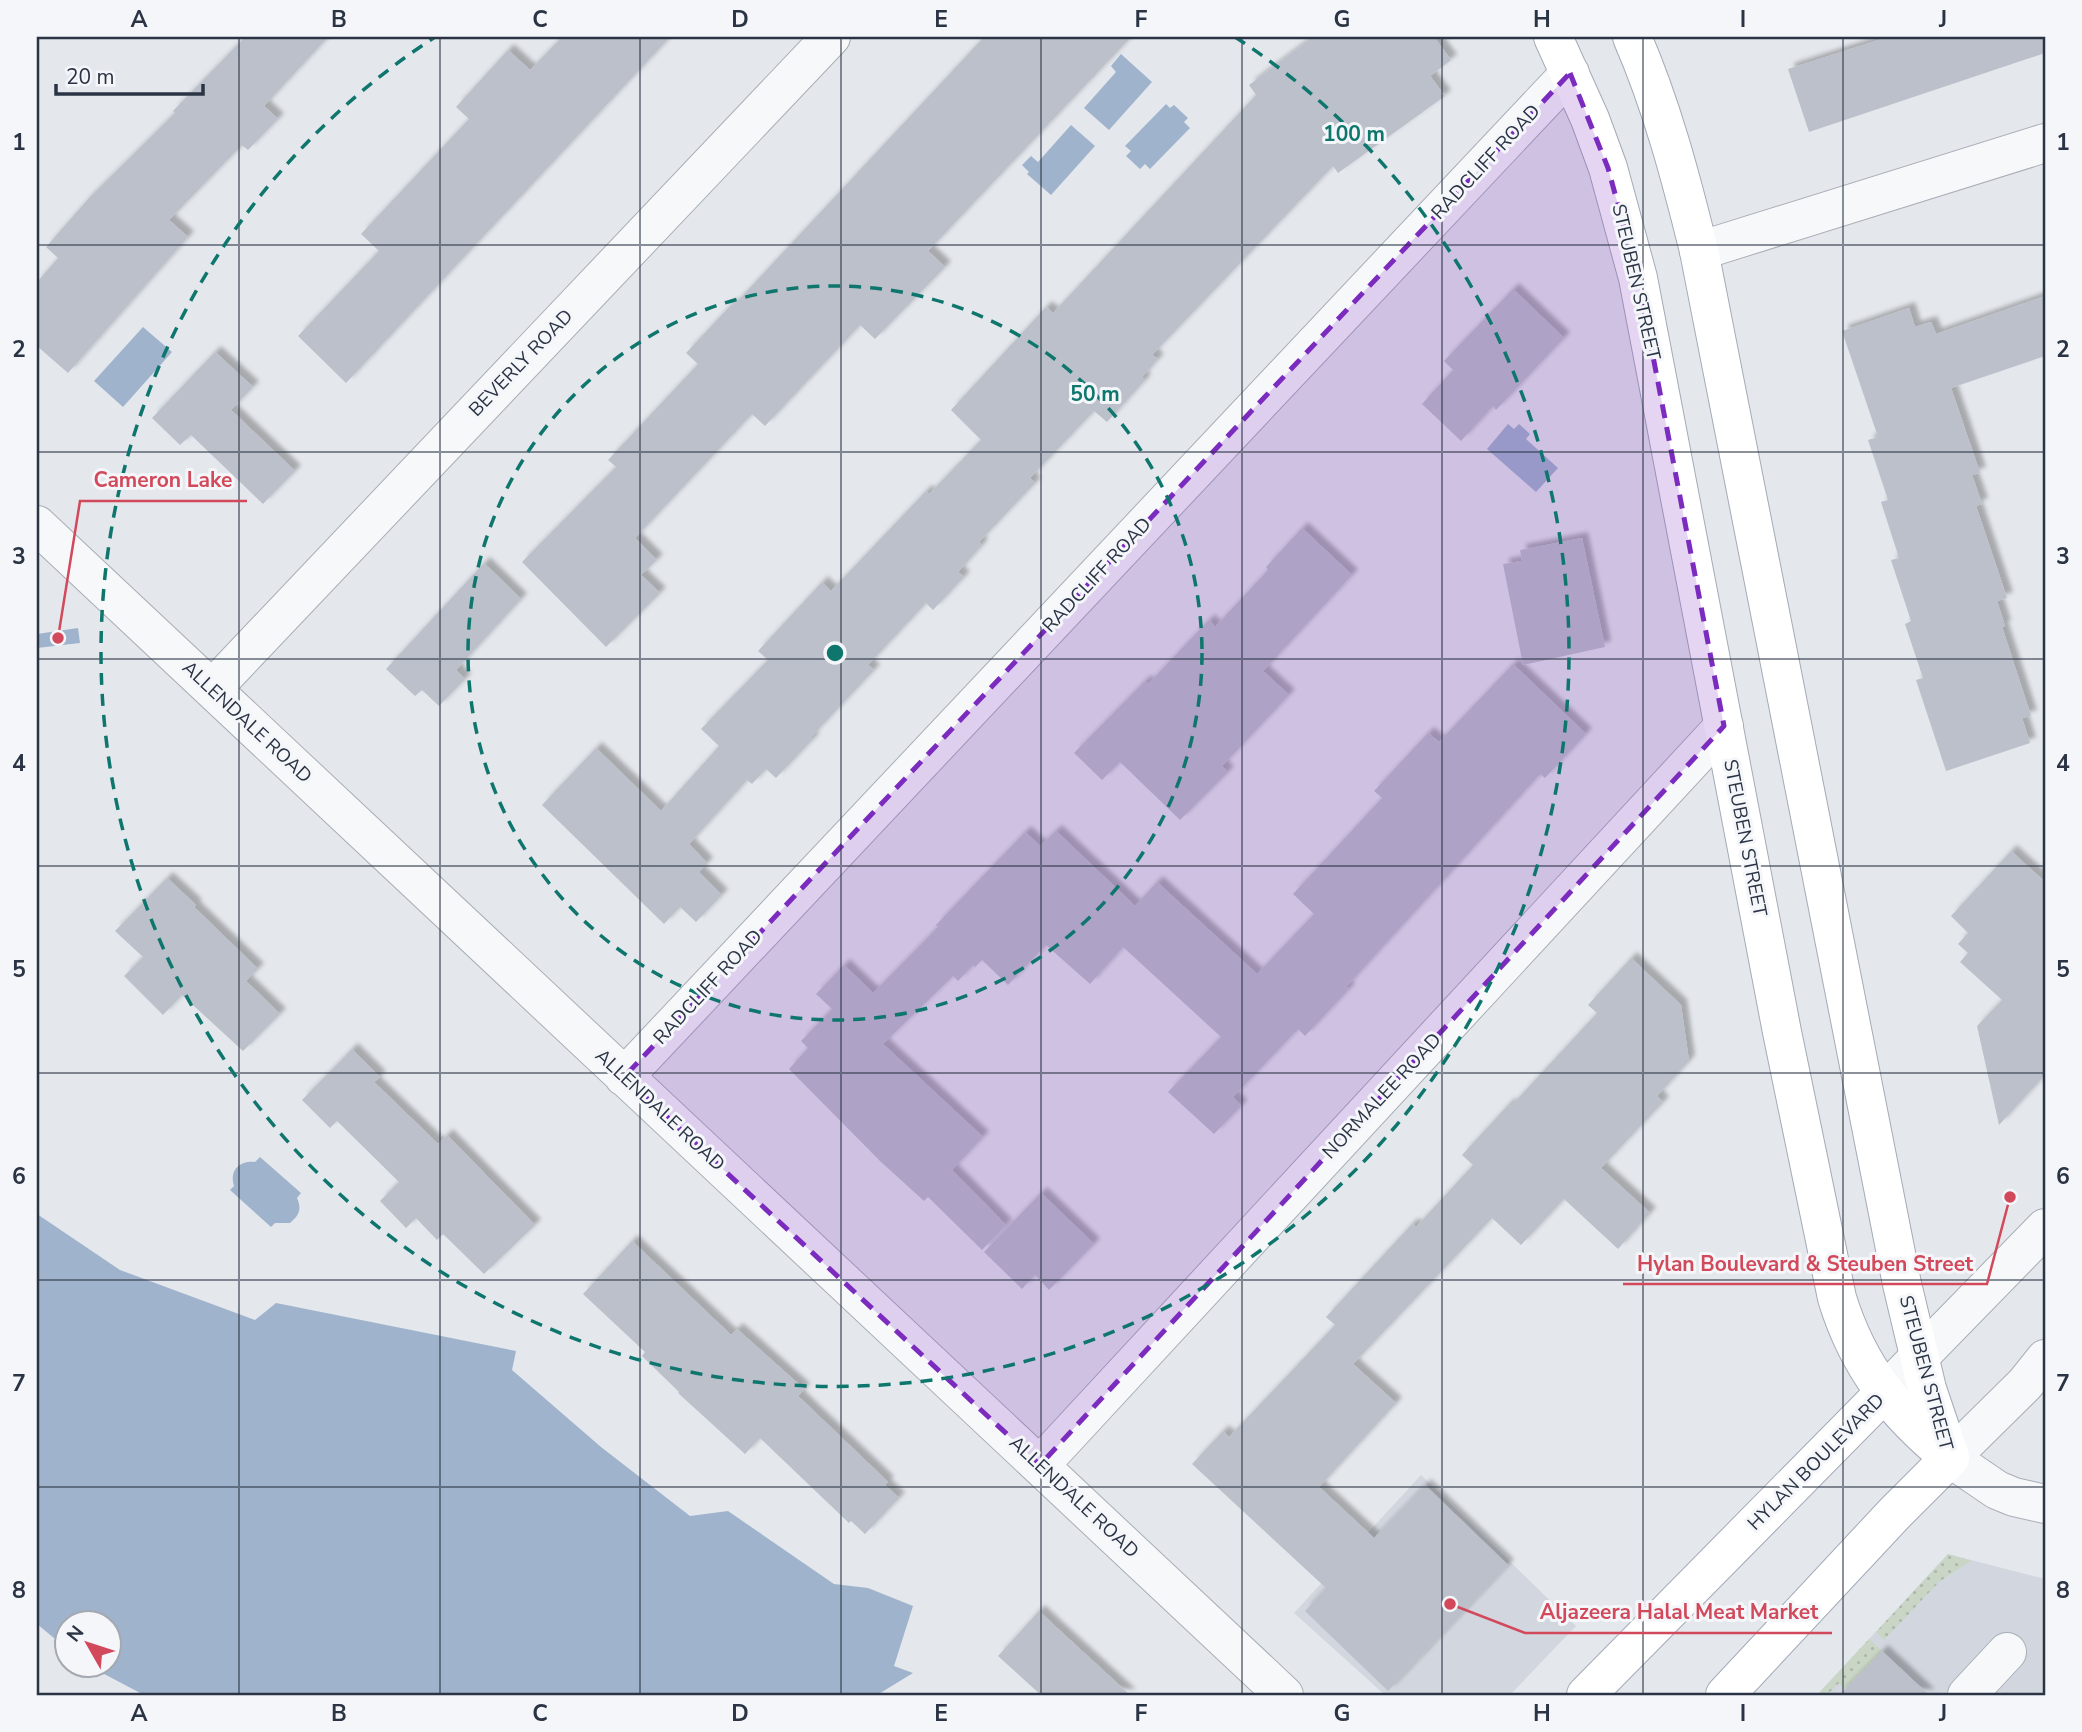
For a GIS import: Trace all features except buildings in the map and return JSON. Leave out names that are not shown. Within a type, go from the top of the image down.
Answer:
[{"type":"main road","name":"STEUBEN STREET","points":[[1553,37],[1608,168],[1638,278],[1780,1018],[1837,1298],[1860,1354],[1885,1392],[1911,1425],[1950,1458]]},
{"type":"main road","name":"STEUBEN STREET","points":[[1632,37],[1667,129],[1699,251],[1899,1270],[1937,1423],[1950,1458]]},
{"type":"main road","name":"HYLAN BOULEVARD","points":[[1586,1695],[1885,1392]]},
{"type":"main road","points":[[1725,1695],[1950,1458]]},
{"type":"street","name":"BEVERLY ROAD","points":[[212,689],[831,37]]},
{"type":"street","name":"RADCLIFF ROAD","points":[[624,1077],[1570,73]]},
{"type":"street","points":[[1699,251],[2045,143]]},
{"type":"street","name":"ALLENDALE ROAD","points":[[37,525],[1284,1695]]},
{"type":"street","name":"NORMALEE ROAD","points":[[1040,1465],[1724,726]]},
{"type":"street","name":"HYLAN BOULEVARD","points":[[1885,1392],[2045,1228]]},
{"type":"street","points":[[2045,1359],[2025,1384],[1950,1458],[1997,1490],[2045,1504]]},
{"type":"street","points":[[1967,1695],[2006,1676]]},
{"type":"highlighted area","points":[[1570,73],[1608,168],[1638,278],[1724,726],[1040,1465],[624,1077]]},
{"type":"shaded area","points":[[1421,1475],[1576,1626],[1510,1695],[1385,1695],[1294,1613]]},
{"type":"shaded area","points":[[1948,1554],[2045,1579],[2045,1695],[1817,1695]]},
{"type":"green space","points":[[1948,1554],[1971,1561],[1939,1582],[1884,1640],[1876,1632]]},
{"type":"green space","points":[[1869,1639],[1882,1651],[1845,1689],[1839,1683],[1827,1695],[1817,1695]]},
{"type":"water","points":[[1121,54],[1152,82],[1109,130],[1084,108],[1116,72],[1111,66]]},
{"type":"water","points":[[1166,104],[1170,108],[1174,105],[1188,118],[1184,122],[1190,128],[1150,169],[1145,164],[1140,169],[1126,156],[1131,151],[1125,146]]},
{"type":"water","points":[[1071,125],[1095,146],[1051,195],[1027,174],[1029,172],[1022,165],[1031,156],[1038,162]]},
{"type":"water","points":[[143,327],[172,352],[123,407],[94,381]]},
{"type":"water","points":[[1508,424],[1514,429],[1519,424],[1530,434],[1526,439],[1558,468],[1536,492],[1487,449]]},
{"type":"water","points":[[78,628],[80,643],[37,648],[37,634]]},
{"type":"water","points":[[260,1157],[301,1193],[297,1198],[299,1212],[290,1223],[275,1223],[271,1227],[230,1190],[234,1186],[234,1171],[240,1165],[255,1162]]},
{"type":"water","points":[[37,1214],[120,1270],[255,1320],[276,1303],[516,1351],[512,1370],[601,1447],[690,1516],[728,1511],[834,1584],[868,1588],[913,1606],[894,1666],[913,1673],[877,1695],[144,1695],[116,1680],[122,1680],[122,1610],[52,1610],[52,1636],[37,1624]]},
{"type":"place","name":"Cameron Lake","points":[[58,638]]},
{"type":"place","name":"Hylan Boulevard & Steuben Street","points":[[2010,1197]]},
{"type":"place","name":"Aljazeera Halal Meat Market","points":[[1450,1604]]}]
